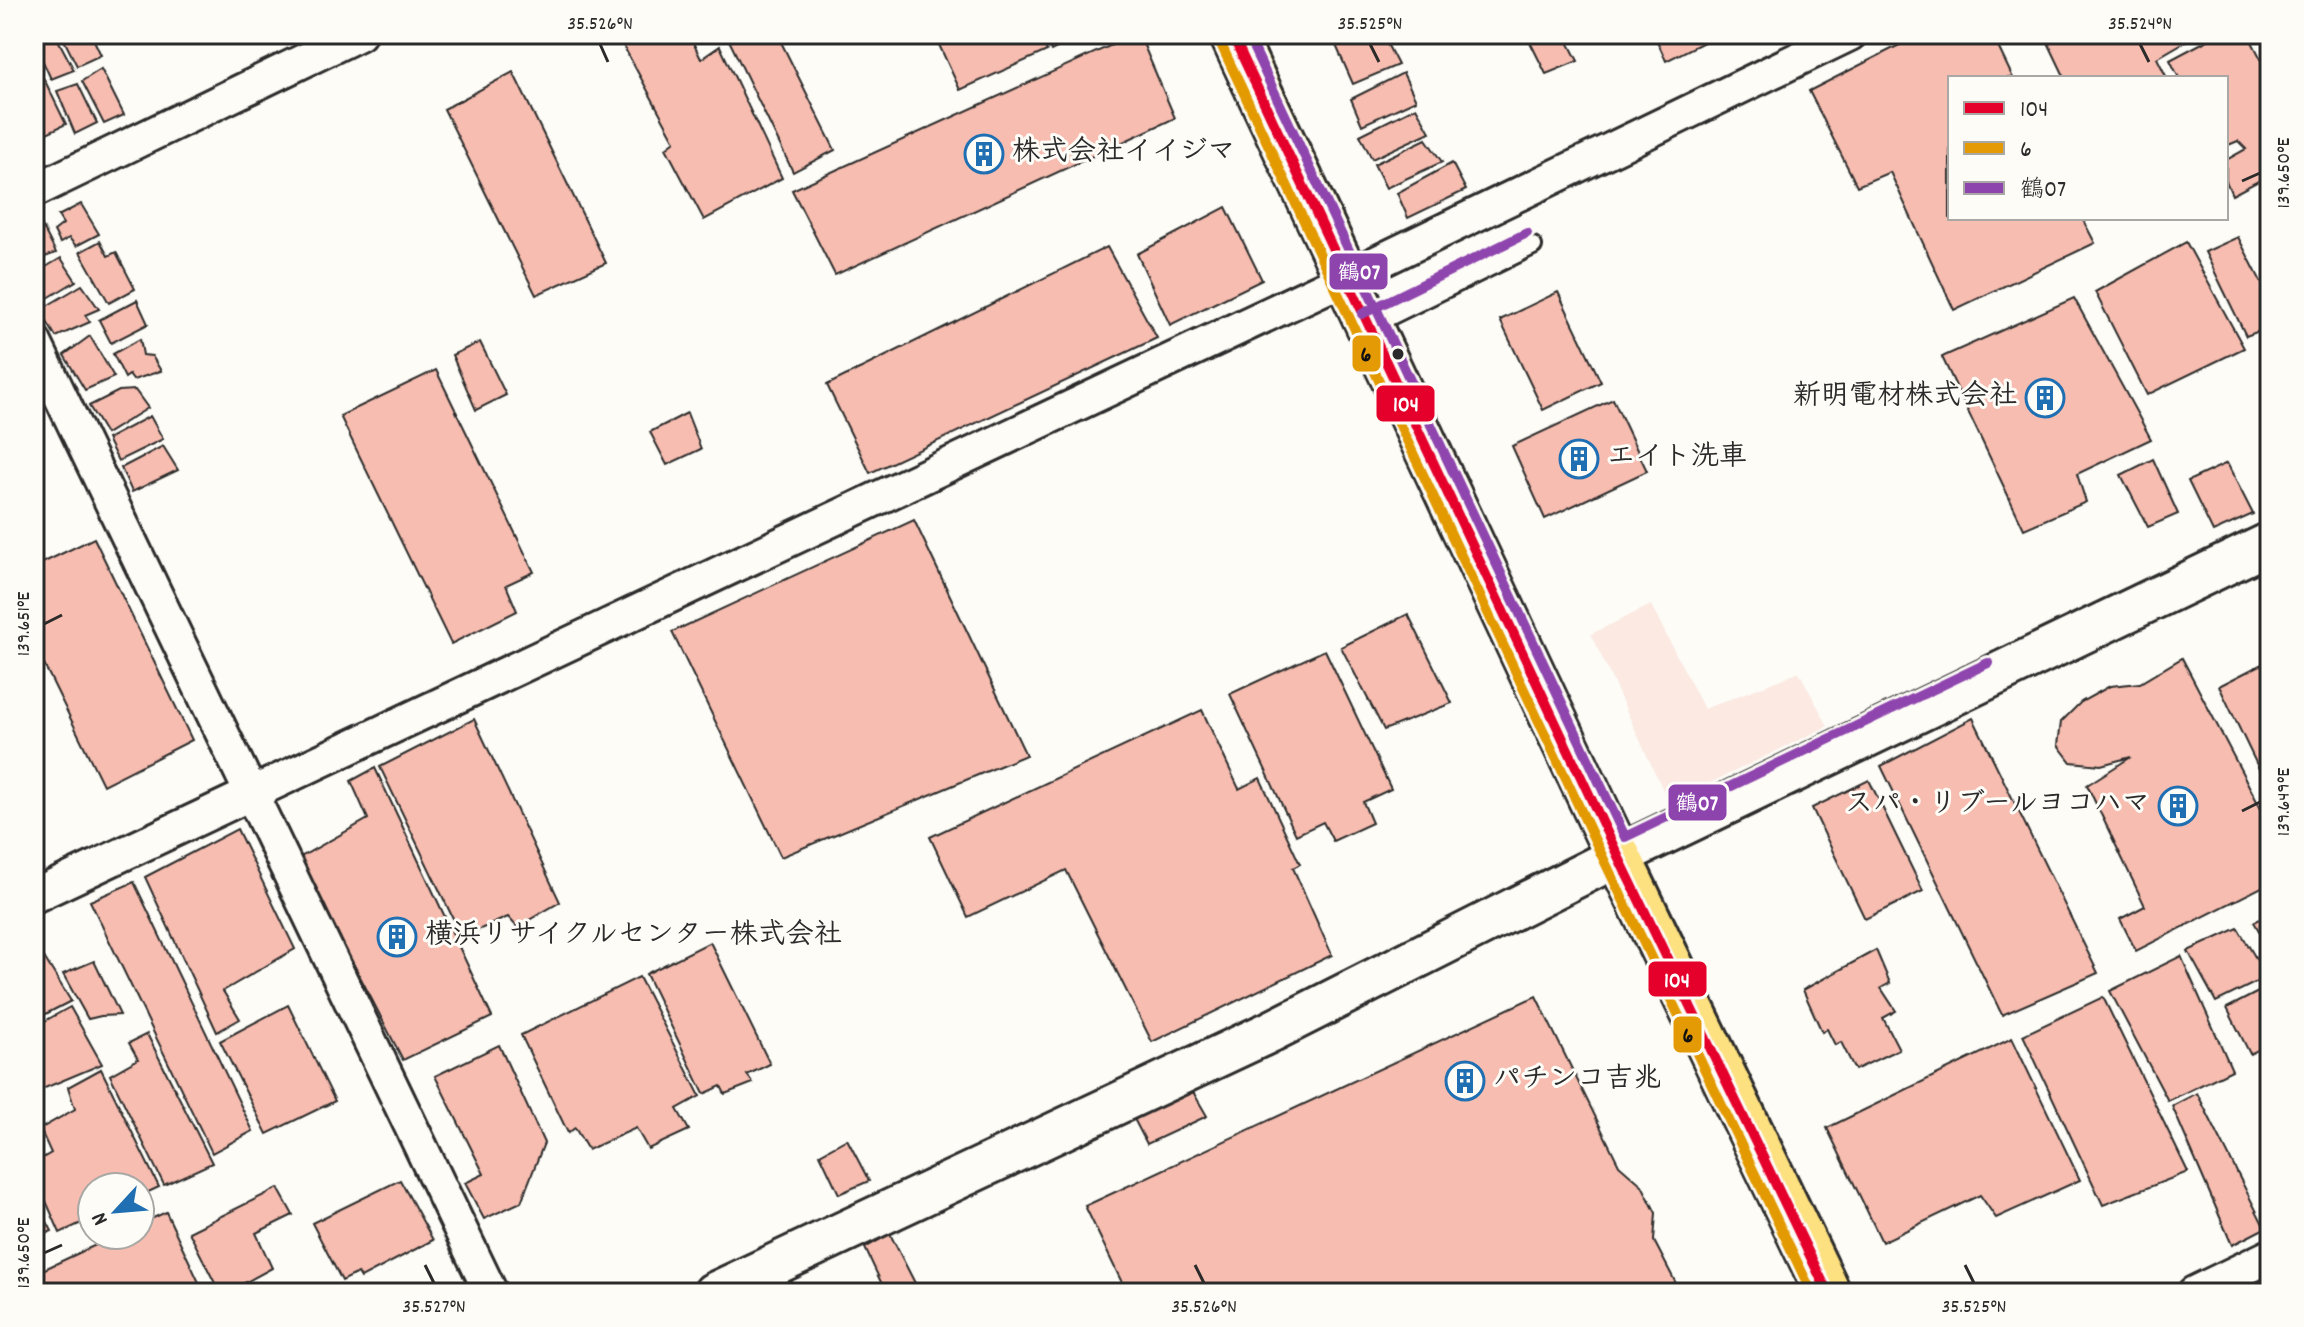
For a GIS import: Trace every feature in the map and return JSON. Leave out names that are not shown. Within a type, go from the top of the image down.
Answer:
[{"type":"main road","points":[[1232,34],[1618,856],[1828,1293]]},
{"type":"street","points":[[34,191],[359,34]]},
{"type":"street","points":[[34,896],[1345,278],[1850,34]]},
{"type":"street","points":[[34,341],[491,1293]]},
{"type":"street","points":[[714,1293],[1270,1032],[1618,856],[2270,543]]},
{"type":"street","points":[[2194,1293],[2270,1256]]},
{"type":"lane","points":[[1368,327],[1533,246]]},
{"type":"shaded area","points":[[1651,605],[1704,709],[1799,672],[1828,726],[1669,803],[1591,634]]},
{"type":"building","points":[[34,34],[55,34],[74,70],[51,79],[34,42]]},
{"type":"building","points":[[61,34],[91,34],[101,55],[77,66]]},
{"type":"building","points":[[617,34],[689,34],[701,59],[720,46],[782,178],[704,220],[666,148],[675,141]]},
{"type":"building","points":[[726,34],[777,34],[835,150],[793,172]]},
{"type":"building","points":[[934,34],[1039,34],[1047,51],[960,90]]},
{"type":"building","points":[[1043,34],[1085,34],[1051,51]]},
{"type":"building","name":"株式会社イイジマ","points":[[1139,34],[1175,118],[835,275],[792,190]]},
{"type":"building","points":[[1331,34],[1382,34],[1398,65],[1353,84]]},
{"type":"building","points":[[1526,34],[1564,34],[1578,61],[1546,74]]},
{"type":"building","points":[[1654,34],[1706,34],[1708,40],[1666,61]]},
{"type":"building","points":[[1921,34],[1992,34],[2012,76],[1948,76],[1948,220],[2083,220],[2095,243],[1954,310],[1890,172],[1857,186],[1809,91]]},
{"type":"building","points":[[2044,34],[2184,34],[2188,40],[2157,58],[2166,76],[2064,76]]},
{"type":"building","points":[[2219,34],[2248,34],[2270,76],[2270,175],[2232,195],[2228,186],[2228,159],[2246,149],[2238,141],[2228,145],[2228,76],[2178,76],[2170,60]]},
{"type":"building","points":[[101,69],[124,115],[104,124],[82,81]]},
{"type":"building","points":[[513,72],[606,263],[536,295],[444,109]]},
{"type":"building","points":[[1403,73],[1416,100],[1362,125],[1351,99]]},
{"type":"building","points":[[44,79],[66,124],[34,139],[34,84]]},
{"type":"building","points":[[78,84],[97,123],[75,134],[57,91]]},
{"type":"building","points":[[1416,107],[1430,132],[1372,159],[1360,135]]},
{"type":"building","points":[[1426,139],[1442,162],[1386,188],[1374,164]]},
{"type":"building","points":[[1452,163],[1466,190],[1408,218],[1397,193]]},
{"type":"building","points":[[81,204],[99,234],[76,246],[69,238],[60,243],[54,231],[63,224],[58,216]]},
{"type":"building","points":[[1226,207],[1262,280],[1170,325],[1137,254]]},
{"type":"building","points":[[37,216],[56,253],[34,261],[34,218]]},
{"type":"building","points":[[2238,237],[2270,299],[2270,327],[2246,336],[2205,252]]},
{"type":"building","points":[[100,241],[108,256],[116,252],[135,289],[109,303],[80,252]]},
{"type":"building","points":[[2186,242],[2244,348],[2147,395],[2095,292]]},
{"type":"building","points":[[1107,247],[1157,338],[870,473],[827,385]]},
{"type":"building","points":[[61,258],[76,281],[43,301],[34,287],[34,274]]},
{"type":"building","points":[[82,285],[99,309],[85,315],[90,322],[56,337],[40,310]]},
{"type":"building","points":[[1558,292],[1601,382],[1543,410],[1500,320]]},
{"type":"building","name":"新明電材株式会社","points":[[2074,298],[2151,439],[2077,474],[2086,502],[2024,529],[1942,357]]},
{"type":"building","points":[[137,300],[148,324],[111,343],[99,320]]},
{"type":"building","points":[[90,336],[114,377],[85,390],[64,355]]},
{"type":"building","points":[[140,339],[143,355],[152,356],[161,371],[133,380],[129,375],[125,378],[113,354]]},
{"type":"building","points":[[480,342],[506,395],[476,410],[452,355]]},
{"type":"building","points":[[436,370],[534,572],[506,585],[517,611],[451,644],[340,416]]},
{"type":"building","points":[[135,390],[148,408],[106,434],[89,406],[119,391]]},
{"type":"building","name":"エイト洗車","points":[[1613,399],[1647,471],[1545,519],[1512,446]]},
{"type":"building","points":[[687,413],[701,449],[667,465],[650,432]]},
{"type":"building","points":[[150,416],[163,439],[118,461],[107,439]]},
{"type":"building","points":[[163,446],[178,470],[132,492],[121,468]]},
{"type":"building","points":[[2153,459],[2178,514],[2148,527],[2121,475]]},
{"type":"building","points":[[2227,463],[2253,514],[2213,532],[2188,481]]},
{"type":"building","points":[[914,520],[1026,755],[781,857],[672,632]]},
{"type":"building","points":[[94,538],[192,740],[103,785],[34,644],[34,567]]},
{"type":"building","points":[[1408,614],[1452,703],[1384,730],[1341,647]]},
{"type":"building","points":[[1325,650],[1391,789],[1363,802],[1372,823],[1333,841],[1323,822],[1296,835],[1230,694]]},
{"type":"building","name":"スパ・リブールヨコハマ","points":[[2182,658],[2270,826],[2270,883],[2136,951],[2120,919],[2145,906],[2087,785],[2131,757],[2101,765],[2071,762],[2058,745],[2061,722],[2081,702],[2110,686],[2140,683]]},
{"type":"building","points":[[2270,660],[2270,792],[2219,686]]},
{"type":"building","points":[[1202,710],[1239,789],[1260,778],[1300,864],[1293,868],[1332,955],[1152,1042],[1066,870],[968,917],[930,837]]},
{"type":"building","points":[[1973,718],[2098,973],[2002,1015],[1881,766]]},
{"type":"building","points":[[474,719],[560,902],[517,927],[508,917],[462,937],[380,767]]},
{"type":"building","name":"横浜リサイクルセンター株式会社","points":[[375,768],[492,1017],[403,1060],[299,858],[368,819],[351,781]]},
{"type":"building","points":[[1869,780],[1923,891],[1865,919],[1812,808]]},
{"type":"building","points":[[237,829],[295,949],[223,991],[240,1019],[217,1032],[145,877]]},
{"type":"building","points":[[134,882],[253,1131],[212,1153],[90,901]]},
{"type":"building","points":[[2270,914],[2270,950],[2254,922]]},
{"type":"building","points":[[2238,928],[2267,977],[2216,1002],[2188,951]]},
{"type":"building","points":[[34,941],[71,1001],[34,1020]]},
{"type":"building","points":[[710,942],[770,1064],[747,1075],[753,1083],[725,1094],[721,1086],[704,1094],[646,974]]},
{"type":"building","points":[[1876,950],[1890,983],[1881,988],[1896,1011],[1883,1018],[1899,1049],[1855,1070],[1841,1042],[1835,1045],[1827,1029],[1822,1032],[1803,990]]},
{"type":"building","points":[[2181,956],[2232,1070],[2168,1101],[2110,991]]},
{"type":"building","points":[[94,961],[120,1015],[88,1019],[63,974]]},
{"type":"building","points":[[639,977],[700,1096],[677,1109],[689,1130],[648,1149],[636,1128],[588,1150],[575,1128],[568,1133],[521,1035]]},
{"type":"building","points":[[2270,986],[2270,1044],[2250,1054],[2227,1008]]},
{"type":"building","name":"パチンコ吉兆","points":[[1536,996],[1619,1165],[1642,1185],[1656,1213],[1654,1241],[1681,1293],[1127,1293],[1085,1206]]},
{"type":"building","points":[[2103,997],[2188,1172],[2103,1205],[2023,1035]]},
{"type":"building","points":[[288,1005],[335,1101],[267,1134],[220,1041]]},
{"type":"building","points":[[70,1007],[102,1064],[40,1090],[34,1080],[34,1027]]},
{"type":"building","points":[[147,1034],[212,1163],[164,1185],[110,1075],[138,1059],[129,1043]]},
{"type":"building","points":[[2012,1038],[2080,1180],[1996,1218],[1980,1195],[1882,1242],[1827,1128]]},
{"type":"building","points":[[499,1045],[544,1143],[521,1202],[484,1219],[465,1183],[484,1174],[435,1076]]},
{"type":"building","points":[[2270,1053],[2270,1080],[2258,1059]]},
{"type":"building","points":[[101,1069],[151,1171],[76,1171],[76,1226],[60,1233],[34,1174],[34,1163],[51,1153],[40,1129],[75,1109],[68,1087]]},
{"type":"building","points":[[1192,1090],[1207,1116],[1147,1144],[1133,1117]]},
{"type":"building","points":[[2197,1093],[2265,1228],[2232,1245],[2172,1106]]},
{"type":"building","points":[[847,1139],[869,1181],[839,1194],[820,1154]]},
{"type":"building","points":[[400,1180],[433,1240],[361,1278],[358,1273],[342,1281],[312,1223]]},
{"type":"building","points":[[278,1188],[293,1215],[256,1233],[272,1268],[226,1293],[220,1293],[189,1232]]},
{"type":"building","points":[[34,1197],[52,1231],[34,1239]]},
{"type":"building","points":[[166,1212],[204,1293],[34,1293],[34,1274],[83,1251],[156,1251],[156,1217]]},
{"type":"building","points":[[890,1234],[920,1293],[886,1293],[865,1248]]},
{"type":"transit line","name":"104","points":[[1232,34],[1618,856],[1828,1293]]},
{"type":"transit line","name":"鶴07","points":[[1247,34],[1625,837],[1988,663]]},
{"type":"transit line","name":"6","points":[[1219,40],[1605,862],[1812,1293]]},
{"type":"transit line","name":"鶴07","points":[[1362,314],[1527,233]]},
{"type":"place","name":"株式会社イイジマ","points":[[984,154]]},
{"type":"place","name":"新明電材株式会社","points":[[2045,398]]},
{"type":"place","name":"エイト洗車","points":[[1579,459]]},
{"type":"place","name":"スパ・リブールヨコハマ","points":[[2178,806]]},
{"type":"place","name":"横浜リサイクルセンター株式会社","points":[[397,937]]},
{"type":"place","name":"パチンコ吉兆","points":[[1465,1081]]}]
